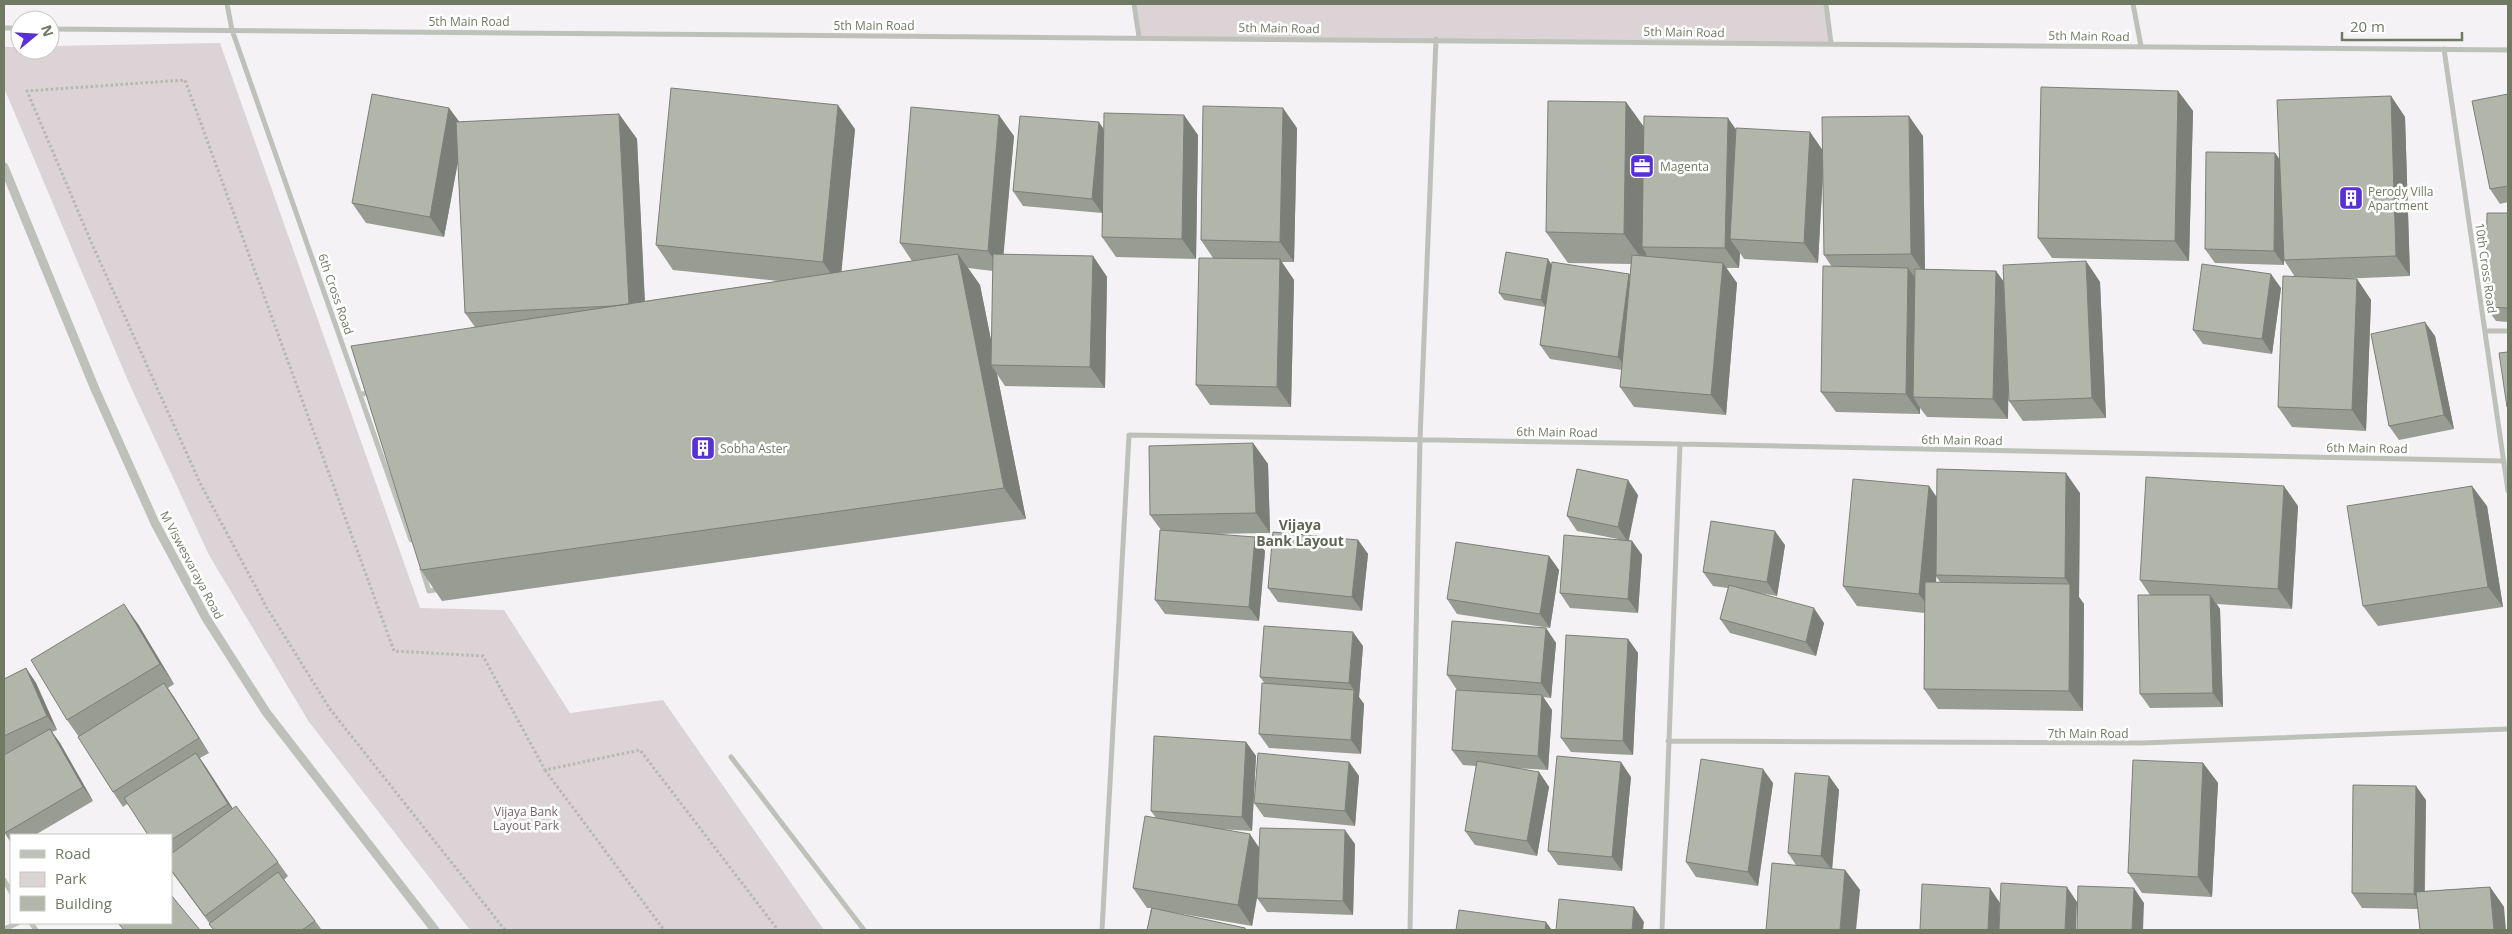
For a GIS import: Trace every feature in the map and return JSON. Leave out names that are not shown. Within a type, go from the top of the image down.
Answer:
[{"type":"street","name":"6th Cross Road","points":[[227,4],[232,30],[413,544]]},
{"type":"street","points":[[1134,4],[1139,37]]},
{"type":"street","points":[[1826,4],[1831,43]]},
{"type":"street","points":[[2133,4],[2141,46]]},
{"type":"street","name":"5th Main Road","points":[[60,28],[2508,50]]},
{"type":"street","points":[[1410,930],[1420,439],[1436,39]]},
{"type":"street","name":"10th Cross Road","points":[[2444,49],[2508,491]]},
{"type":"street","name":"M Viswesvaraya Road","points":[[4,167],[99,398],[155,523],[206,618],[266,712],[435,930]]},
{"type":"street","points":[[2486,331],[2508,330]]},
{"type":"street","points":[[361,394],[379,392]]},
{"type":"street","name":"6th Main Road","points":[[1102,930],[1129,435],[1420,439],[2504,461]]},
{"type":"street","points":[[1662,930],[1680,444]]},
{"type":"street","points":[[420,562],[429,591],[447,588]]},
{"type":"street","name":"7th Main Road","points":[[1668,741],[2142,743],[2508,729]]},
{"type":"street","points":[[731,757],[864,930]]},
{"type":"street","points":[[4,929],[16,924]]},
{"type":"path","points":[[505,930],[330,709],[266,608],[197,476],[92,244],[27,91],[185,80],[394,651],[482,656],[545,770],[664,930]]},
{"type":"path","points":[[545,770],[640,750],[778,930]]},
{"type":"green space","points":[[1134,4],[1826,4],[1831,43],[1139,37]]},
{"type":"green space","name":"Vijaya Bank Layout Park","points":[[220,43],[420,608],[504,610],[570,713],[663,700],[824,930],[470,930],[309,722],[209,555],[128,381],[4,88],[4,47],[10,47],[10,60],[60,60],[60,46]]},
{"type":"building","points":[[2041,87],[2178,91],[2175,241],[2038,238]]},
{"type":"building","points":[[671,88],[838,105],[823,262],[656,245]]},
{"type":"building","points":[[372,94],[449,108],[430,217],[352,203]]},
{"type":"building","points":[[2508,94],[2508,186],[2490,189],[2472,101]]},
{"type":"building","name":"Perody Villa Apartment","points":[[2391,96],[2396,256],[2284,260],[2277,100]]},
{"type":"building","points":[[1548,101],[1626,102],[1624,234],[1546,232]]},
{"type":"building","points":[[1203,106],[1283,108],[1280,242],[1201,240]]},
{"type":"building","points":[[911,107],[999,115],[988,251],[900,243]]},
{"type":"building","points":[[1104,113],[1184,115],[1182,239],[1102,237]]},
{"type":"building","points":[[619,114],[629,304],[465,313],[456,122]]},
{"type":"building","points":[[1020,116],[1099,122],[1092,199],[1013,191]]},
{"type":"building","points":[[1644,116],[1728,118],[1725,248],[1642,247]]},
{"type":"building","points":[[1909,116],[1911,254],[1824,255],[1822,117]]},
{"type":"building","points":[[1736,128],[1810,132],[1804,243],[1730,239]]},
{"type":"building","points":[[2206,152],[2275,153],[2274,251],[2205,249]]},
{"type":"building","points":[[2487,213],[2508,213],[2508,308],[2486,307]]},
{"type":"building","points":[[1506,252],[1548,259],[1541,300],[1499,293]]},
{"type":"building","name":"Sobha Aster","points":[[958,254],[1004,488],[421,570],[351,346]]},
{"type":"building","points":[[993,254],[1093,256],[1090,367],[991,365]]},
{"type":"building","points":[[1632,255],[1723,263],[1711,395],[1620,387]]},
{"type":"building","points":[[1199,258],[1280,259],[1277,387],[1196,385]]},
{"type":"building","points":[[2086,261],[2092,398],[2009,401],[2003,265]]},
{"type":"building","points":[[1552,262],[1629,274],[1618,357],[1540,345]]},
{"type":"building","points":[[2202,264],[2271,274],[2262,339],[2193,330]]},
{"type":"building","points":[[1823,266],[1908,268],[1906,394],[1821,392]]},
{"type":"building","points":[[1915,269],[1996,271],[1993,399],[1913,397]]},
{"type":"building","points":[[2283,276],[2357,279],[2352,410],[2278,407]]},
{"type":"building","points":[[2425,322],[2444,415],[2389,426],[2371,334]]},
{"type":"building","points":[[2508,352],[2508,406],[2507,407],[2499,353]]},
{"type":"building","points":[[1253,443],[1256,513],[1150,515],[1149,446]]},
{"type":"building","points":[[1577,469],[1628,480],[1618,527],[1567,516]]},
{"type":"building","points":[[1937,469],[2066,473],[2065,578],[1936,575]]},
{"type":"building","points":[[2146,477],[2284,486],[2278,589],[2140,580]]},
{"type":"building","points":[[1853,479],[1929,486],[1919,594],[1843,586]]},
{"type":"building","points":[[2472,486],[2488,587],[2363,606],[2347,506]]},
{"type":"building","points":[[1711,521],[1775,531],[1767,582],[1703,572]]},
{"type":"building","points":[[1160,530],[1255,537],[1249,607],[1155,600]]},
{"type":"building","points":[[1273,532],[1358,540],[1352,597],[1268,588]]},
{"type":"building","points":[[1564,535],[1632,541],[1628,599],[1560,593]]},
{"type":"building","points":[[1456,542],[1549,556],[1540,614],[1447,599]]},
{"type":"building","points":[[1925,582],[2070,584],[2069,691],[1924,689]]},
{"type":"building","points":[[1729,585],[1814,608],[1806,642],[1720,619]]},
{"type":"building","points":[[2138,595],[2210,595],[2213,693],[2140,694]]},
{"type":"building","points":[[124,604],[160,664],[67,720],[31,660]]},
{"type":"building","points":[[1452,621],[1546,628],[1541,683],[1447,675]]},
{"type":"building","points":[[1264,626],[1353,632],[1349,683],[1260,677]]},
{"type":"building","points":[[1566,635],[1628,639],[1623,741],[1561,738]]},
{"type":"building","points":[[26,668],[47,716],[4,736],[4,679]]},
{"type":"building","points":[[164,683],[199,738],[113,792],[78,737]]},
{"type":"building","points":[[1262,683],[1354,690],[1351,740],[1259,734]]},
{"type":"building","points":[[1456,690],[1542,695],[1538,756],[1452,750]]},
{"type":"building","points":[[50,729],[83,787],[5,833],[4,755]]},
{"type":"building","points":[[1154,736],[1246,742],[1242,817],[1151,811]]},
{"type":"building","points":[[196,753],[228,804],[172,839],[172,834],[147,834],[124,798]]},
{"type":"building","points":[[1258,753],[1349,762],[1345,811],[1254,803]]},
{"type":"building","points":[[1557,756],[1621,762],[1612,857],[1548,851]]},
{"type":"building","points":[[1701,759],[1763,769],[1748,872],[1686,862]]},
{"type":"building","points":[[2133,760],[2203,763],[2198,877],[2128,873]]},
{"type":"building","points":[[1477,761],[1539,772],[1527,841],[1465,831]]},
{"type":"building","points":[[1795,773],[1829,776],[1821,856],[1788,853]]},
{"type":"building","points":[[2353,785],[2416,786],[2414,894],[2352,893]]},
{"type":"building","points":[[236,806],[278,862],[205,916],[172,871],[172,853]]},
{"type":"building","points":[[1145,816],[1250,834],[1238,905],[1133,888]]},
{"type":"building","points":[[1260,828],[1345,830],[1343,901],[1257,898]]},
{"type":"building","points":[[1772,863],[1845,870],[1840,930],[1766,930]]},
{"type":"building","points":[[278,872],[315,921],[302,930],[214,930],[209,924]]},
{"type":"building","points":[[2001,883],[2067,887],[2065,930],[1999,930]]},
{"type":"building","points":[[1922,884],[1990,888],[1988,930],[1920,930]]},
{"type":"building","points":[[2078,886],[2134,888],[2132,930],[2077,930]]},
{"type":"building","points":[[2490,887],[2494,930],[2420,930],[2416,892]]},
{"type":"building","points":[[172,896],[200,930],[124,930],[119,924],[172,924]]},
{"type":"building","points":[[1559,899],[1634,907],[1632,930],[1556,930]]},
{"type":"building","points":[[1152,908],[1245,928],[1245,930],[1147,930]]},
{"type":"building","points":[[1459,910],[1546,922],[1545,930],[1456,930]]},
{"type":"place","name":"Magenta","points":[[1642,166]]},
{"type":"place","name":"Perody Villa Apartment","points":[[2351,198]]},
{"type":"place","name":"Sobha Aster","points":[[703,448]]},
{"type":"district","name":"Vijaya Bank Layout","points":[[1300,532]]}]
